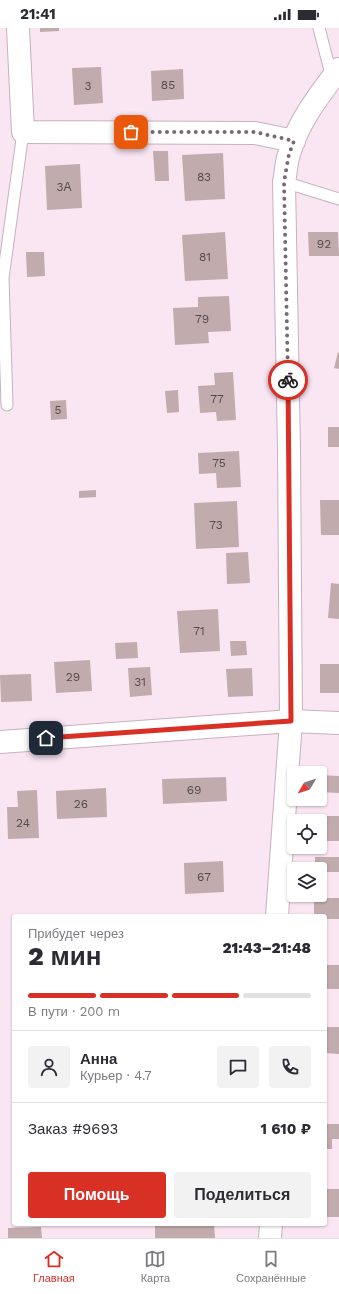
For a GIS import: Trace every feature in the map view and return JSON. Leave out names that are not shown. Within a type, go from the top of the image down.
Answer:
[{"type":"street","points":[[18,28],[23,132],[255,132],[294,141]]},
{"type":"street","points":[[277,914],[291,721],[289,450],[284,182],[289,154],[303,120],[335,73]]},
{"type":"street","points":[[0,742],[291,721],[339,723]]},
{"type":"street","points":[[270,1238],[271,1226]]},
{"type":"lane","points":[[319,28],[335,73]]},
{"type":"lane","points":[[7,405],[3,278],[23,132]]},
{"type":"lane","points":[[284,182],[339,199]]},
{"type":"building","points":[[40,28],[59,28],[59,31],[40,32]]},
{"type":"building","points":[[101,67],[103,103],[74,105],[72,68]]},
{"type":"building","points":[[183,69],[184,99],[152,101],[151,71]]},
{"type":"building","points":[[153,151],[168,151],[169,181],[155,181]]},
{"type":"building","points":[[223,153],[225,199],[185,201],[182,155]]},
{"type":"building","points":[[80,164],[82,208],[47,210],[45,166]]},
{"type":"building","points":[[225,232],[228,279],[185,281],[182,235]]},
{"type":"building","points":[[308,232],[338,232],[339,256],[309,256]]},
{"type":"building","points":[[26,252],[44,252],[45,276],[27,277]]},
{"type":"building","points":[[229,296],[231,331],[208,332],[209,343],[175,345],[173,308],[198,307],[198,297]]},
{"type":"building","points":[[338,352],[339,353],[339,369],[334,368]]},
{"type":"building","points":[[233,372],[236,420],[217,421],[216,412],[200,413],[198,386],[215,385],[214,373]]},
{"type":"building","points":[[178,390],[179,412],[167,413],[165,391]]},
{"type":"building","points":[[66,400],[67,419],[51,420],[50,401]]},
{"type":"building","points":[[328,427],[339,427],[339,447],[328,447]]},
{"type":"building","points":[[239,451],[241,487],[217,488],[216,473],[199,474],[198,453]]},
{"type":"building","points":[[96,490],[96,497],[79,498],[79,491]]},
{"type":"building","points":[[320,500],[339,500],[339,535],[321,535]]},
{"type":"building","points":[[237,501],[239,547],[196,549],[194,503]]},
{"type":"building","points":[[248,552],[250,583],[227,584],[226,553]]},
{"type":"building","points":[[331,583],[339,584],[339,619],[328,618]]},
{"type":"building","points":[[218,609],[220,651],[180,653],[177,611]]},
{"type":"building","points":[[230,641],[246,641],[247,655],[231,656]]},
{"type":"building","points":[[137,642],[138,658],[116,659],[115,643]]},
{"type":"building","points":[[90,660],[92,691],[56,693],[54,662]]},
{"type":"building","points":[[320,664],[339,664],[339,693],[320,693]]},
{"type":"building","points":[[150,667],[152,695],[130,697],[128,668]]},
{"type":"building","points":[[252,668],[253,696],[228,697],[226,669]]},
{"type":"building","points":[[31,674],[32,701],[1,702],[0,675]]},
{"type":"building","points":[[327,775],[339,776],[339,793],[327,792]]},
{"type":"building","points":[[226,777],[227,801],[163,804],[162,779]]},
{"type":"building","points":[[106,788],[107,817],[57,819],[56,791]]},
{"type":"building","points":[[37,790],[39,838],[8,839],[7,807],[18,807],[17,791]]},
{"type":"building","points":[[327,816],[339,816],[339,841],[327,841]]},
{"type":"building","points":[[315,857],[339,857],[339,872],[327,872],[327,862],[315,862]]},
{"type":"building","points":[[223,861],[224,892],[185,894],[184,863]]},
{"type":"building","points":[[327,898],[339,898],[339,919],[327,919],[327,914],[314,914],[314,902],[327,902]]},
{"type":"building","points":[[327,965],[339,965],[339,989],[327,989]]},
{"type":"building","points":[[327,1027],[339,1027],[339,1054],[327,1053]]},
{"type":"building","points":[[327,1124],[339,1124],[339,1139],[332,1139],[332,1149],[327,1149]]},
{"type":"building","points":[[327,1189],[339,1189],[339,1217],[327,1217]]},
{"type":"building","points":[[155,1226],[214,1226],[215,1238],[155,1238]]},
{"type":"building","points":[[41,1227],[42,1238],[8,1238],[8,1228]]},
{"type":"way so far","points":[[131,132],[255,132],[294,141],[289,154],[284,182],[283,209],[288,380]]},
{"type":"route","points":[[46,738],[291,721],[288,380]]}]
